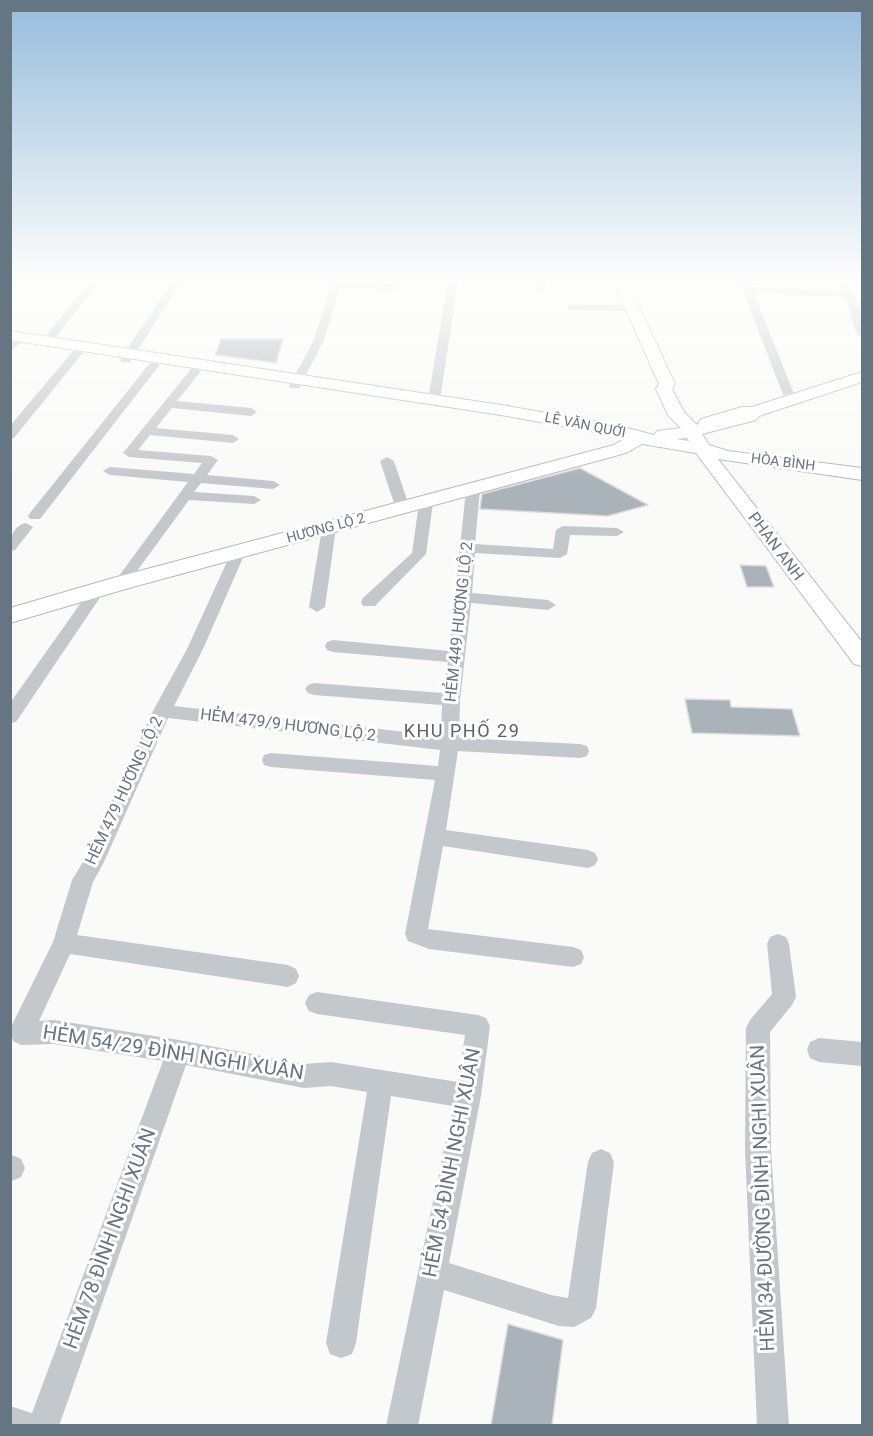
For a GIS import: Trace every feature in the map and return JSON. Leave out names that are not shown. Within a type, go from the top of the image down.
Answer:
[{"type":"main road","name":"LÊ VĂN QUỚI","points":[[48,348],[128,357],[154,365],[195,371],[297,382],[612,437],[639,438]]},
{"type":"main road","name":"LÊ VĂN QUỚI","points":[[83,348],[297,382],[434,400],[615,430],[639,438]]},
{"type":"main road","name":"PHAN ANH","points":[[650,348],[667,384],[664,389],[677,415],[694,427],[711,463],[862,658]]},
{"type":"main road","points":[[639,438],[694,427],[713,427],[750,416],[753,412],[790,399],[862,377]]},
{"type":"main road","name":"HÒA BÌNH","points":[[639,438],[704,449],[726,456],[862,474]]},
{"type":"main road","name":"HƯƠNG LỘ 2","points":[[10,616],[121,583],[426,503],[620,449],[639,438]]},
{"type":"main road","name":"HÒA BÌNH","points":[[704,449],[724,448],[862,468]]},
{"type":"street","points":[[128,357],[134,348]]},
{"type":"street","points":[[297,382],[315,348]]},
{"type":"street","points":[[434,400],[442,348]]},
{"type":"street","points":[[770,348],[790,399]]},
{"type":"street","points":[[10,435],[77,353]]},
{"type":"street","points":[[10,547],[154,365]]},
{"type":"street","points":[[121,583],[211,460],[129,453],[171,404],[195,371]]},
{"type":"street","points":[[171,404],[251,412]]},
{"type":"street","points":[[149,430],[233,439]]},
{"type":"street","points":[[387,461],[403,509]]},
{"type":"street","points":[[110,471],[273,485]]},
{"type":"street","name":"HẺM 449 HƯƠNG LỘ 2","points":[[473,490],[451,700],[450,744],[444,788],[416,931],[419,937],[573,957]]},
{"type":"street","points":[[185,496],[254,500]]},
{"type":"street","points":[[369,602],[419,554],[426,503]]},
{"type":"street","points":[[317,607],[329,528]]},
{"type":"street","points":[[467,548],[560,554],[563,530],[617,532]]},
{"type":"street","name":"HẺM 479 HƯƠNG LỘ 2","points":[[21,1033],[64,943],[83,880],[94,862],[162,711],[195,648],[238,553]]},
{"type":"street","points":[[10,717],[97,590]]},
{"type":"street","points":[[463,597],[548,605]]},
{"type":"street","points":[[333,646],[457,657]]},
{"type":"street","points":[[314,689],[451,700]]},
{"type":"street","name":"HẺM 479/9 HƯƠNG LỘ 2","points":[[162,711],[450,744],[580,751]]},
{"type":"street","points":[[271,759],[445,774]]},
{"type":"street","points":[[434,836],[588,859]]},
{"type":"street","points":[[64,943],[288,976]]},
{"type":"street","name":"HẺM 34 ĐƯỜNG ĐÌNH NGHI XUÂN","points":[[773,1425],[758,1150],[758,1028],[784,997],[778,944]]},
{"type":"street","name":"HẺM 54 ĐÌNH NGHI XUÂN","points":[[317,1003],[478,1026],[468,1096],[402,1425]]},
{"type":"street","name":"HẺM 54/29 ĐÌNH NGHI XUÂN","points":[[21,1033],[54,1032],[179,1052],[304,1076],[331,1074],[468,1096]]},
{"type":"street","points":[[819,1050],[862,1054]]},
{"type":"street","name":"HẺM 78 ĐÌNH NGHI XUÂN","points":[[43,1425],[179,1052]]},
{"type":"street","points":[[341,1343],[381,1082]]},
{"type":"street","points":[[433,1272],[551,1310],[577,1312],[581,1308],[602,1162]]},
{"type":"street","points":[[10,1422],[24,1425]]},
{"type":"building","points":[[218,348],[280,348],[276,363],[215,355]]},
{"type":"building","points":[[580,468],[648,505],[608,516],[480,509],[482,494]]},
{"type":"building","points":[[740,565],[766,566],[774,587],[747,587]]},
{"type":"building","points":[[685,699],[730,700],[731,707],[792,709],[800,736],[692,733]]},
{"type":"building","points":[[508,1324],[563,1340],[552,1425],[491,1425]]},
{"type":"district","name":"KHU PHỐ 29","points":[[462,732]]}]
